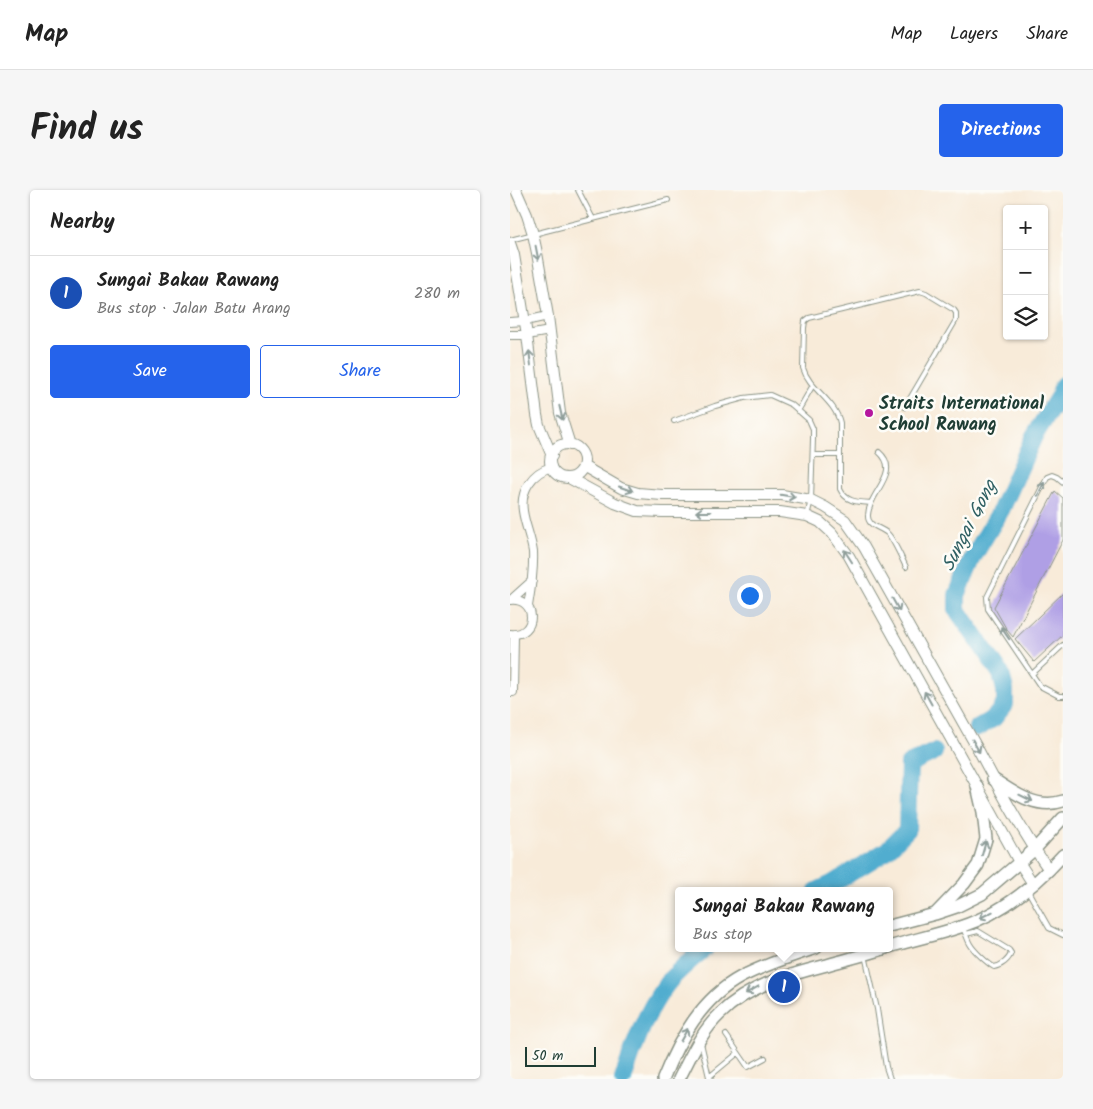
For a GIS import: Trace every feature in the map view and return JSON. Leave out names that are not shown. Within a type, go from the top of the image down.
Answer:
[{"type":"main road","points":[[993,779],[1036,803],[1057,803],[1063,801]]},
{"type":"main road","points":[[935,914],[964,884],[978,865],[986,839],[983,812],[977,786]]},
{"type":"main road","points":[[893,925],[956,907],[982,894],[1035,850],[1063,818]]},
{"type":"main road","points":[[893,947],[964,930],[1011,902],[1049,870],[1063,855]]},
{"type":"main road","points":[[663,1079],[672,1056],[690,1024],[716,996],[739,978],[760,968],[805,952]]},
{"type":"main road","points":[[679,1079],[700,1038],[719,1015],[740,997],[762,985],[861,952]]},
{"type":"street","points":[[516,190],[533,234],[548,316],[560,413],[570,445]]},
{"type":"street","points":[[510,241],[525,321],[538,420],[552,456]]},
{"type":"street","points":[[510,322],[548,316]]},
{"type":"street","points":[[510,335],[527,335],[550,331]]},
{"type":"street","points":[[569,478],[578,474],[584,460],[580,450],[570,445],[557,448],[552,456],[551,464],[554,472],[559,476],[569,478],[615,504],[636,511],[780,512],[807,516],[820,522],[832,533],[849,556],[1020,862],[1030,886]]},
{"type":"street","points":[[583,466],[621,488],[638,493],[662,495],[782,494],[811,500],[845,520],[864,546],[993,779],[1049,870]]},
{"type":"street","points":[[510,692],[513,692],[512,634],[519,634],[528,627],[531,616],[528,606],[533,571],[533,551],[523,511],[523,497],[527,485],[533,477],[552,467]]},
{"type":"street","points":[[511,600],[532,581]]},
{"type":"street","points":[[511,600],[523,602],[528,606]]},
{"type":"lane","points":[[578,190],[593,219]]},
{"type":"lane","points":[[510,241],[668,200]]},
{"type":"lane","points":[[871,502],[856,502],[843,496],[840,489],[839,415],[804,372],[805,321],[809,318],[920,291],[954,310],[956,317],[905,407]]},
{"type":"lane","points":[[798,411],[814,385]]},
{"type":"lane","points":[[674,421],[744,398],[770,395],[792,405],[809,420],[812,429],[811,500],[807,516]]},
{"type":"lane","points":[[879,452],[888,463],[887,474],[871,502],[868,517],[871,524],[888,534],[906,567]]},
{"type":"lane","points":[[813,455],[840,455]]},
{"type":"lane","points":[[1063,482],[1052,475],[1047,476],[986,597],[988,610],[1040,686],[1059,696],[1063,696]]},
{"type":"lane","points":[[1032,674],[1063,645]]},
{"type":"lane","points":[[1030,886],[1049,928],[1063,935]]},
{"type":"lane","points":[[964,930],[978,931],[1009,950],[1011,953],[1010,958],[998,966],[990,965],[970,944],[964,930]]},
{"type":"lane","points":[[864,952],[877,1009],[889,1079]]},
{"type":"lane","points":[[726,1035],[748,1067],[765,1058]]},
{"type":"lane","points":[[700,1038],[710,1078],[738,1054]]},
{"type":"building","points":[[1055,491],[1063,498],[1063,540],[1013,637],[994,607]]},
{"type":"building","points":[[1063,593],[1063,635],[1034,662],[1015,639]]},
{"type":"waterway","name":"Sungai Gong","points":[[977,728],[994,718],[1005,704],[1005,690],[1001,674],[957,610],[957,595],[973,557],[1001,510],[1034,436],[1059,396],[1063,385]]},
{"type":"waterway","name":"Sungai Gong","points":[[826,887],[886,851],[907,830],[909,764],[934,752]]},
{"type":"waterway","name":"Sungai Gong","points":[[623,1079],[631,1054],[652,1007],[674,975],[700,952]]},
{"type":"place","name":"Straits International School Rawang","points":[[869,413]]},
{"type":"place","name":"Sungai Bakau Rawang","points":[[784,987]]}]
